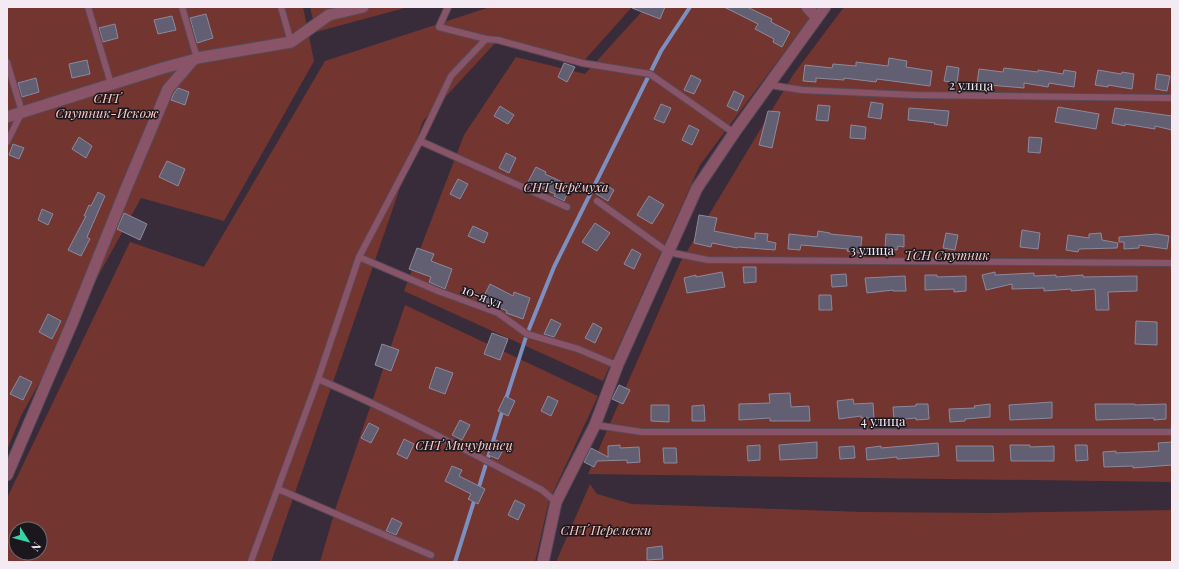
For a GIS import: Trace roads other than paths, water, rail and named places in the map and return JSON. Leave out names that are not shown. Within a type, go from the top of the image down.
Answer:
[{"type":"street","points":[[7,118],[111,84],[195,59],[291,42],[329,15],[363,7]]},
{"type":"street","points":[[807,7],[817,18]]},
{"type":"street","points":[[543,562],[556,502],[595,425],[618,364],[697,188],[734,133],[825,7]]},
{"type":"street","points":[[7,475],[72,323],[168,89],[195,59]]},
{"type":"lane","points":[[88,7],[111,84]]},
{"type":"lane","points":[[182,7],[195,59]]},
{"type":"lane","points":[[281,7],[291,42]]},
{"type":"lane","points":[[448,7],[439,27],[486,39],[498,40],[582,63],[650,74],[734,133]]},
{"type":"lane","points":[[251,561],[318,379],[359,257],[420,141],[452,76],[486,39]]},
{"type":"lane","points":[[7,62],[22,112],[7,142]]},
{"type":"lane","name":"2 улица","points":[[770,85],[802,90],[915,95],[1172,98]]},
{"type":"lane","points":[[420,141],[567,207]]},
{"type":"lane","points":[[597,201],[668,252]]},
{"type":"lane","name":"3 улица","points":[[668,252],[708,260],[1172,264]]},
{"type":"lane","name":"10-я ул","points":[[359,257],[438,291],[498,313],[528,334],[578,349],[611,363],[618,364]]},
{"type":"lane","points":[[318,379],[365,399],[432,432],[542,490],[556,502]]},
{"type":"lane","name":"4 улица","points":[[595,425],[642,432],[1172,432]]},
{"type":"lane","points":[[278,489],[430,555]]},
{"type":"waterway","points":[[505,402],[527,334],[554,267],[661,51],[690,7]]},
{"type":"waterway","points":[[478,490],[503,409]]},
{"type":"waterway","points":[[455,562],[475,498]]},
{"type":"park label","name":"СНТ Спутник-Искож","points":[[107,106]]},
{"type":"park label","name":"СНТ Черёмуха","points":[[566,187]]},
{"type":"park label","name":"ТСН Спутник","points":[[947,255]]},
{"type":"park label","name":"СНТ Мичуринец","points":[[464,445]]},
{"type":"park label","name":"СНТ Перелески","points":[[606,530]]}]
